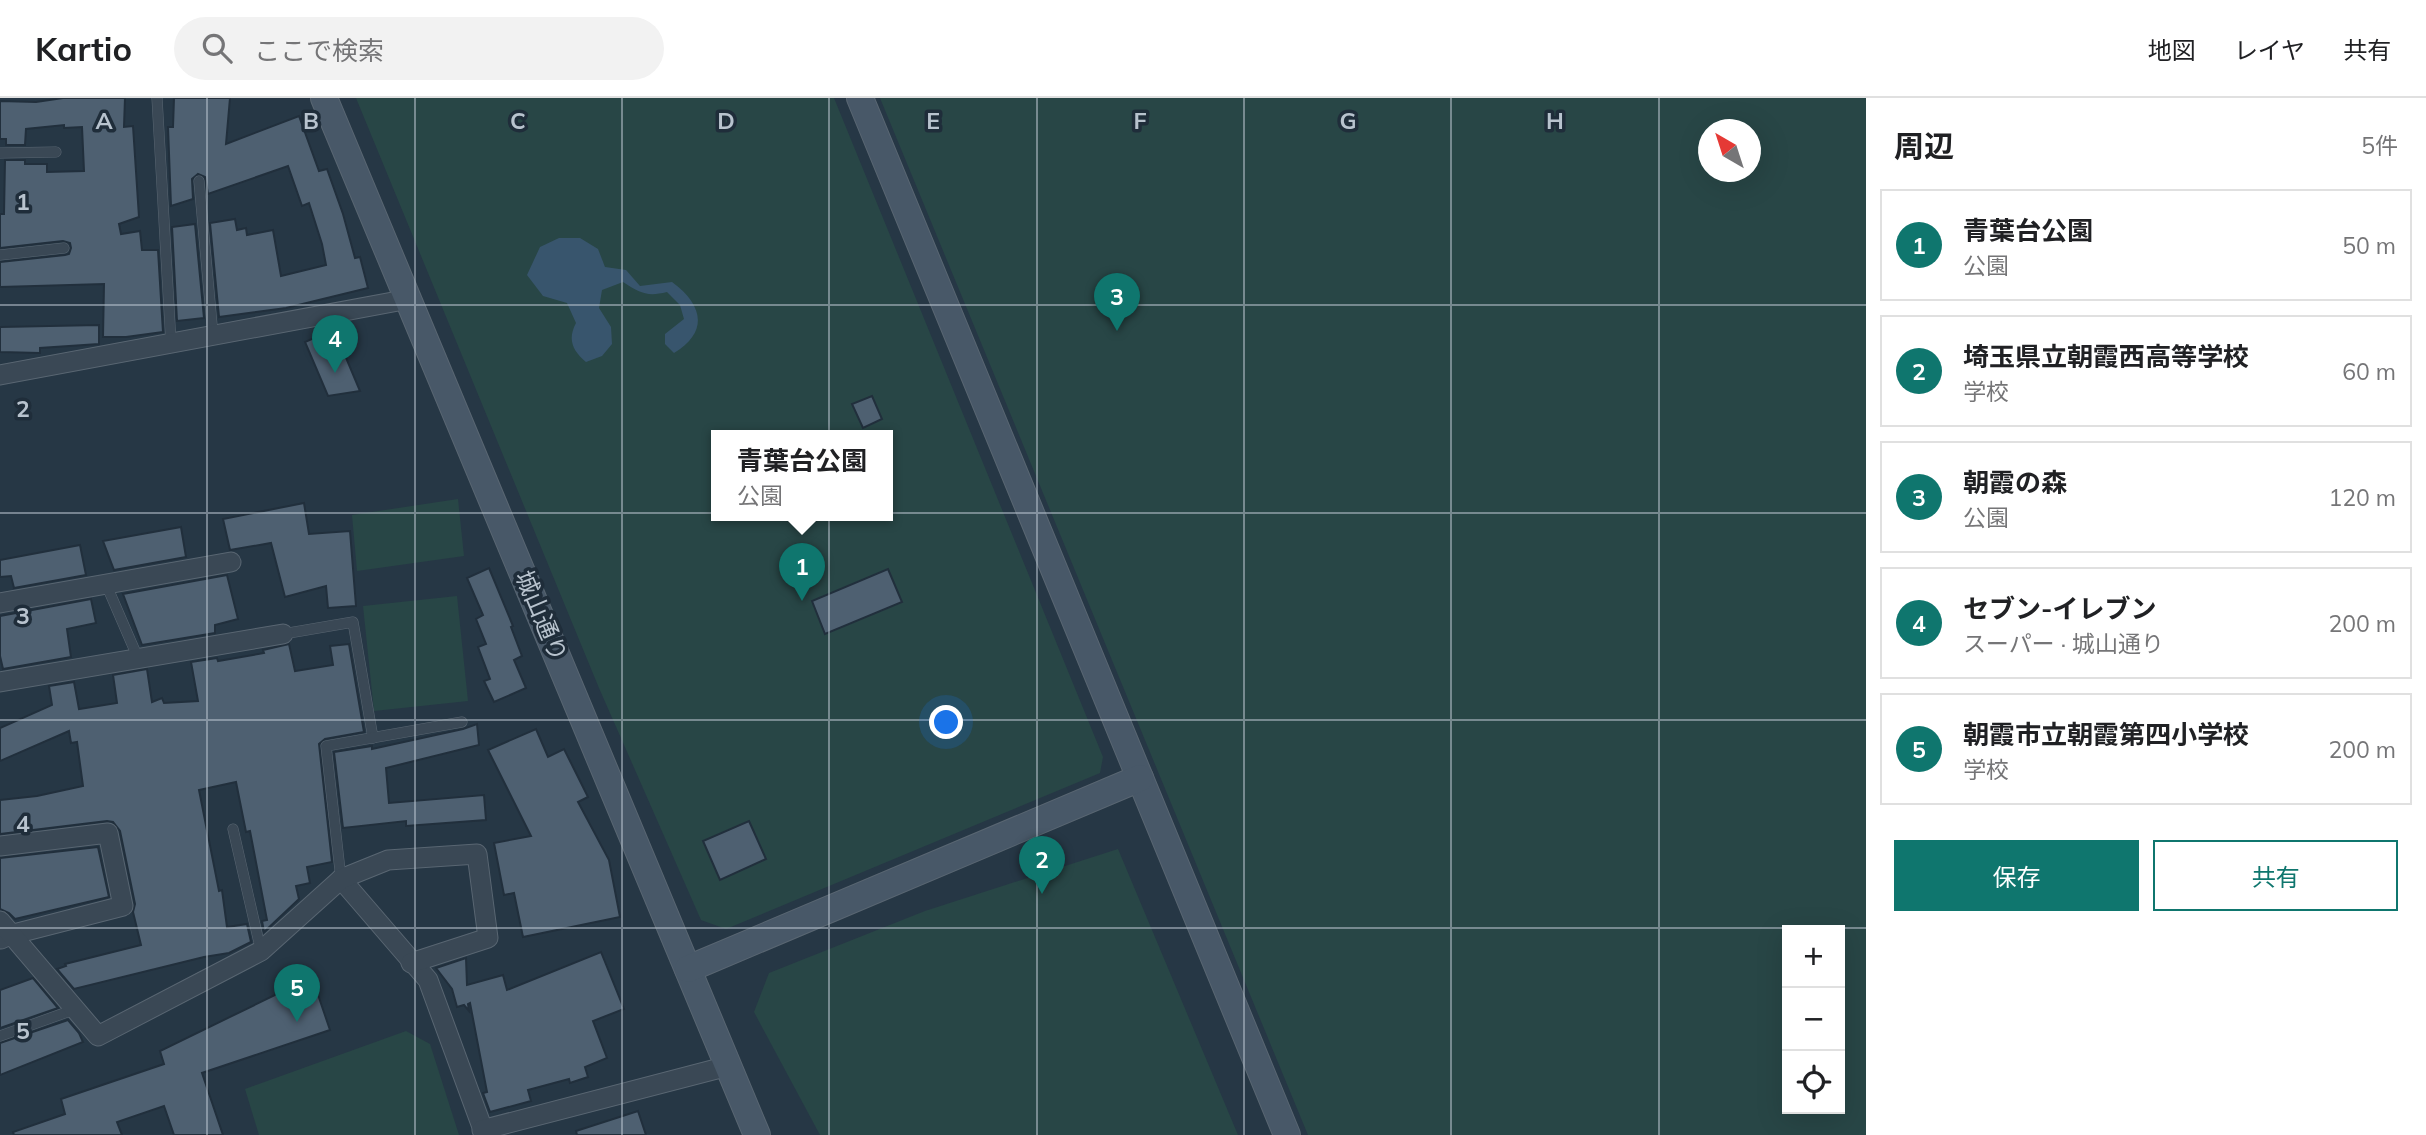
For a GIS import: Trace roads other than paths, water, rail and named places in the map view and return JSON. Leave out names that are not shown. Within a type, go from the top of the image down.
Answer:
[{"type":"street","name":"城山通り","points":[[324,98],[757,1135]]},
{"type":"street","points":[[860,98],[1286,1135]]},
{"type":"street","points":[[0,375],[409,299]]},
{"type":"street","points":[[0,603],[231,562]]},
{"type":"street","points":[[0,682],[283,634]]},
{"type":"street","points":[[688,969],[1140,778]]},
{"type":"street","points":[[0,846],[108,833],[123,906],[3,932]]},
{"type":"street","points":[[3,932],[98,1037],[261,951],[341,880],[388,860],[477,854],[488,938],[411,963]]},
{"type":"street","points":[[341,880],[428,981],[483,1132],[728,1066]]},
{"type":"lane","points":[[157,98],[171,344]]},
{"type":"lane","points":[[0,153],[55,152]]},
{"type":"lane","points":[[199,181],[214,335]]},
{"type":"lane","points":[[0,255],[64,248]]},
{"type":"lane","points":[[106,584],[138,658]]},
{"type":"lane","points":[[283,634],[353,622],[373,738]]},
{"type":"lane","points":[[341,880],[326,746],[462,722]]},
{"type":"lane","points":[[233,829],[261,951]]},
{"type":"lane","points":[[0,1036],[74,1010]]},
{"type":"water","points":[[559,238],[580,238],[598,249],[605,267],[626,270],[640,286],[672,282],[690,299],[695,308],[698,317],[693,336],[674,353],[665,344],[665,334],[684,319],[680,305],[667,292],[644,293],[623,282],[602,290],[599,308],[611,327],[612,344],[602,356],[586,362],[573,345],[572,335],[576,323],[567,303],[543,296],[527,275],[540,247]]},
{"type":"place","name":"朝霞の森","points":[[1117,331]]},
{"type":"place","name":"セブン-イレブン","points":[[335,373]]},
{"type":"place","name":"青葉台公園","points":[[802,601]]},
{"type":"place","name":"埼玉県立朝霞西高等学校","points":[[1042,894]]},
{"type":"place","name":"朝霞市立朝霞第四小学校","points":[[297,1022]]}]
